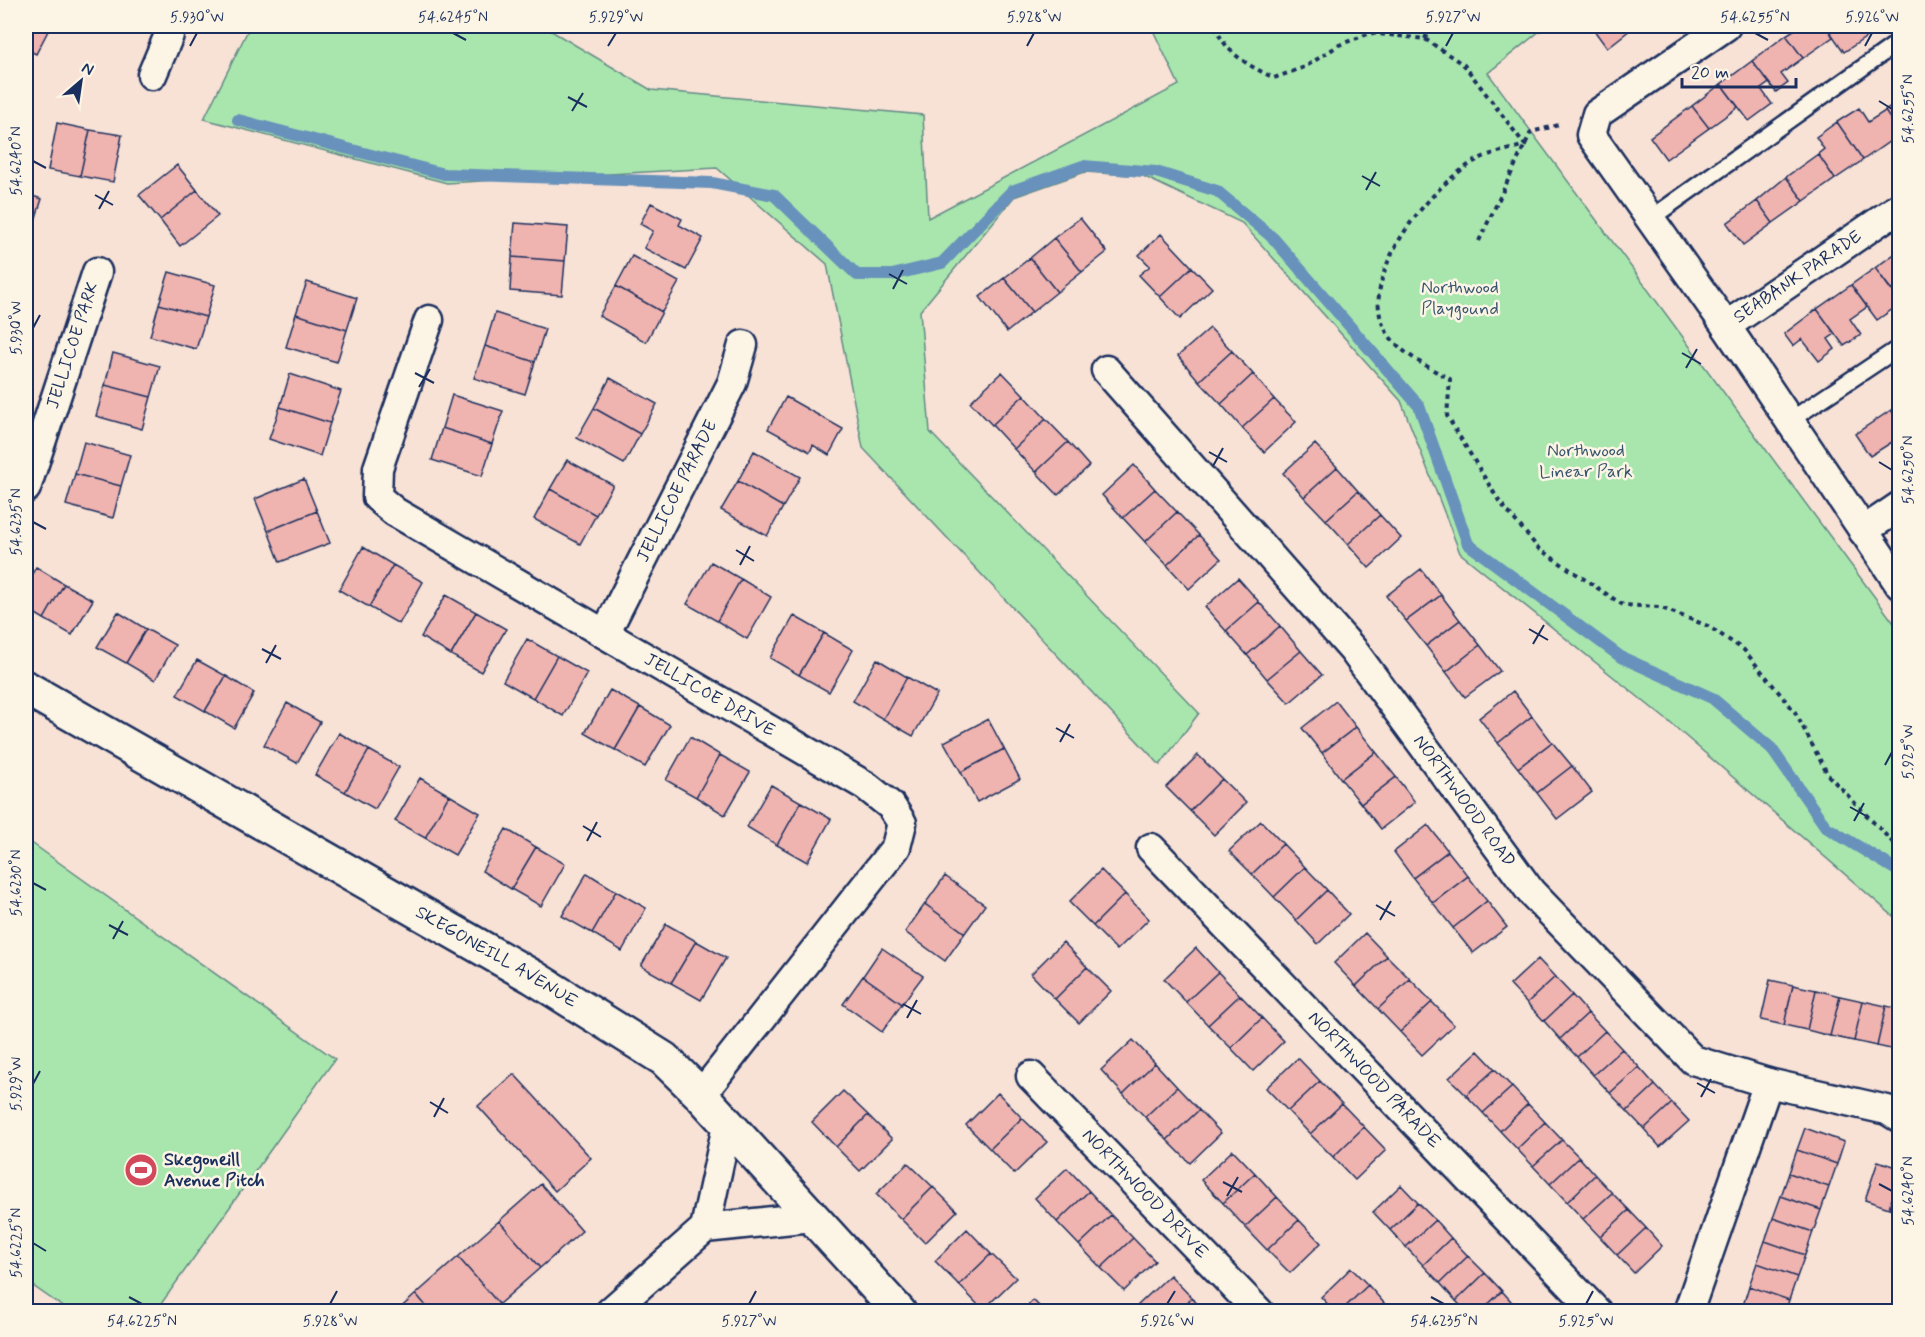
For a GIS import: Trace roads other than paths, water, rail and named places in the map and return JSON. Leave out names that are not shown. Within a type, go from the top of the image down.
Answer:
[{"type":"street","points":[[152,75],[169,35],[168,26]]},
{"type":"street","points":[[1726,26],[1597,114],[1591,135],[1726,326],[1899,585]]},
{"type":"street","name":"SEABANK PARADE","points":[[1726,326],[1899,207]]},
{"type":"street","name":"JELLICOE PARK","points":[[26,488],[97,272]]},
{"type":"street","name":"JELLICOE DRIVE","points":[[429,321],[378,468],[377,497],[395,512],[866,786],[891,806],[902,823],[896,847],[700,1095]]},
{"type":"street","name":"JELLICOE PARADE","points":[[605,634],[732,383],[742,345]]},
{"type":"street","name":"NORTHWOOD ROAD","points":[[1106,370],[1353,650],[1531,892],[1693,1060],[1767,1083],[1887,1110],[1899,1118]]},
{"type":"street","points":[[1863,531],[1899,506]]},
{"type":"street","name":"SKEGONEILL AVENUE","points":[[26,688],[568,998],[664,1059],[700,1095],[898,1311]]},
{"type":"street","name":"NORTHWOOD PARADE","points":[[1151,848],[1597,1311]]},
{"type":"street","name":"NORTHWOOD DRIVE","points":[[1031,1076],[1259,1311]]},
{"type":"street","points":[[1688,1311],[1767,1083]]},
{"type":"street","points":[[610,1311],[705,1227],[728,1126]]},
{"type":"street","points":[[705,1227],[812,1217]]},
{"type":"lane","points":[[1650,219],[1899,41]]},
{"type":"lane","points":[[1789,421],[1899,347]]},
{"type":"waterway","points":[[238,120],[444,174],[712,183],[774,195],[857,275],[892,275],[942,263],[1012,191],[1083,166],[1156,172],[1217,191],[1273,238],[1419,406],[1468,544],[1621,657],[1712,698],[1771,748],[1826,827],[1900,872]]},
{"type":"place","name":"Skegoneill Avenue Pitch","points":[[141,1170]]},
{"type":"park label","name":"Northwood Playgound","points":[[1460,298]]},
{"type":"park label","name":"Northwood Linear Park","points":[[1586,461]]}]
